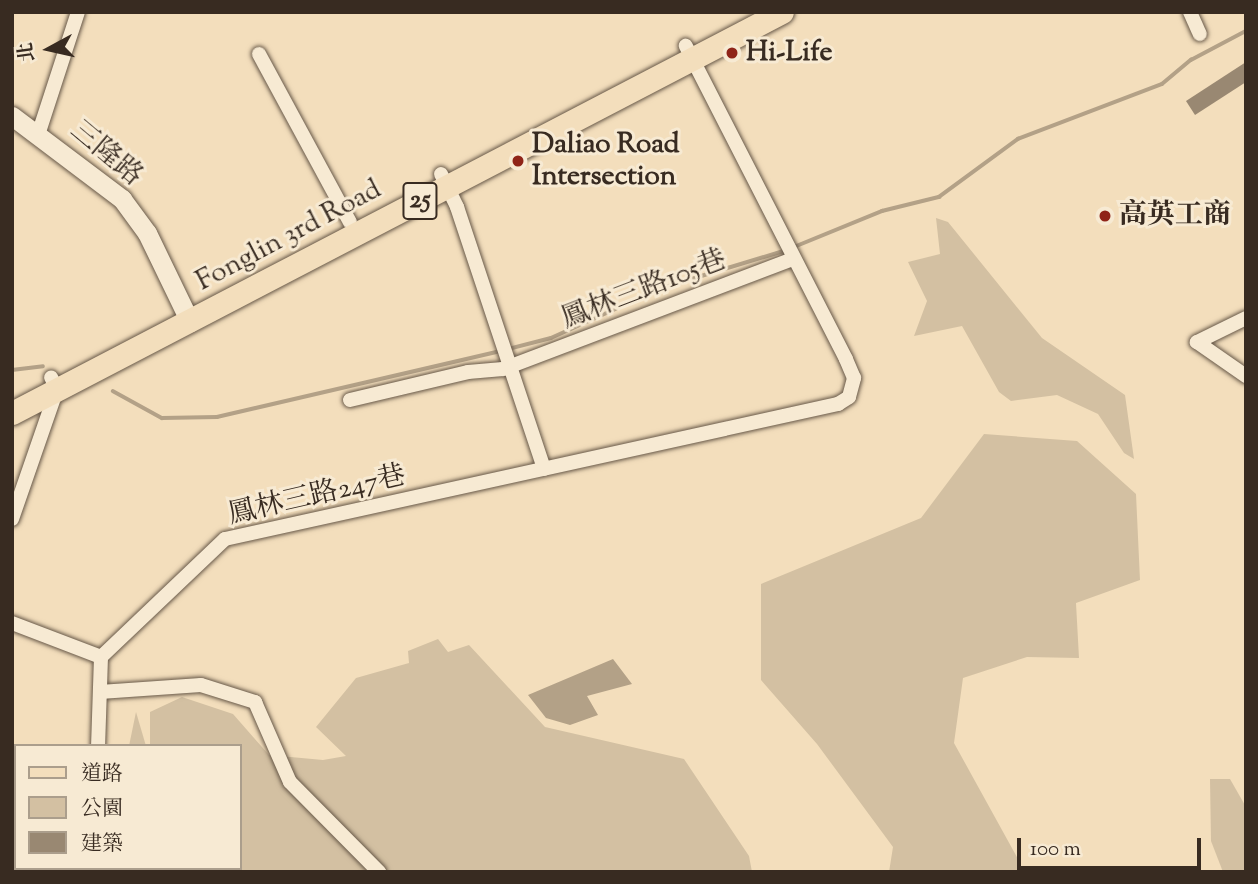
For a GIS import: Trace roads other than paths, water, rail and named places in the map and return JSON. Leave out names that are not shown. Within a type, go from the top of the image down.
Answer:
[{"type":"main road","name":"Fonglin 3rd Road","points":[[689,53],[751,12]]},
{"type":"main road","name":"Fonglin 3rd Road","points":[[54,383],[689,53],[782,12]]},
{"type":"main road","name":"Fonglin 3rd Road","points":[[187,316],[350,222],[444,181]]},
{"type":"main road","name":"25","points":[[12,397],[54,383]]},
{"type":"main road","name":"25","points":[[12,413],[54,383]]},
{"type":"street","points":[[38,135],[78,12]]},
{"type":"street","points":[[1190,12],[1200,34]]},
{"type":"street","points":[[689,53],[790,253]]},
{"type":"street","points":[[258,54],[350,222]]},
{"type":"street","name":"三隆路","points":[[12,116],[122,199],[147,233],[187,316]]},
{"type":"street","points":[[444,181],[510,363],[544,469]]},
{"type":"street","name":"鳳林三路105巷","points":[[350,400],[510,363],[790,253]]},
{"type":"street","name":"鳳林三路247巷","points":[[101,657],[225,539],[838,404],[855,390],[846,359],[790,253]]},
{"type":"street","points":[[1246,318],[1197,342],[1246,376]]},
{"type":"street","points":[[12,519],[54,383]]},
{"type":"street","points":[[12,623],[101,657],[98,744]]},
{"type":"street","points":[[100,691],[201,685],[255,702],[290,782],[379,872]]},
{"type":"waterway","points":[[794,247],[882,211],[939,197],[1018,139],[1162,84],[1191,60],[1246,31]]},
{"type":"waterway","points":[[508,349],[551,338],[662,288],[787,250]]},
{"type":"waterway","points":[[113,391],[162,418],[217,417],[501,351]]},
{"type":"waterway","points":[[12,370],[43,366]]},
{"type":"place","name":"Hi-Life","points":[[732,53]]},
{"type":"place","name":"Daliao Road Intersection","points":[[518,161]]},
{"type":"place","name":"高英工商","points":[[1105,216]]}]
